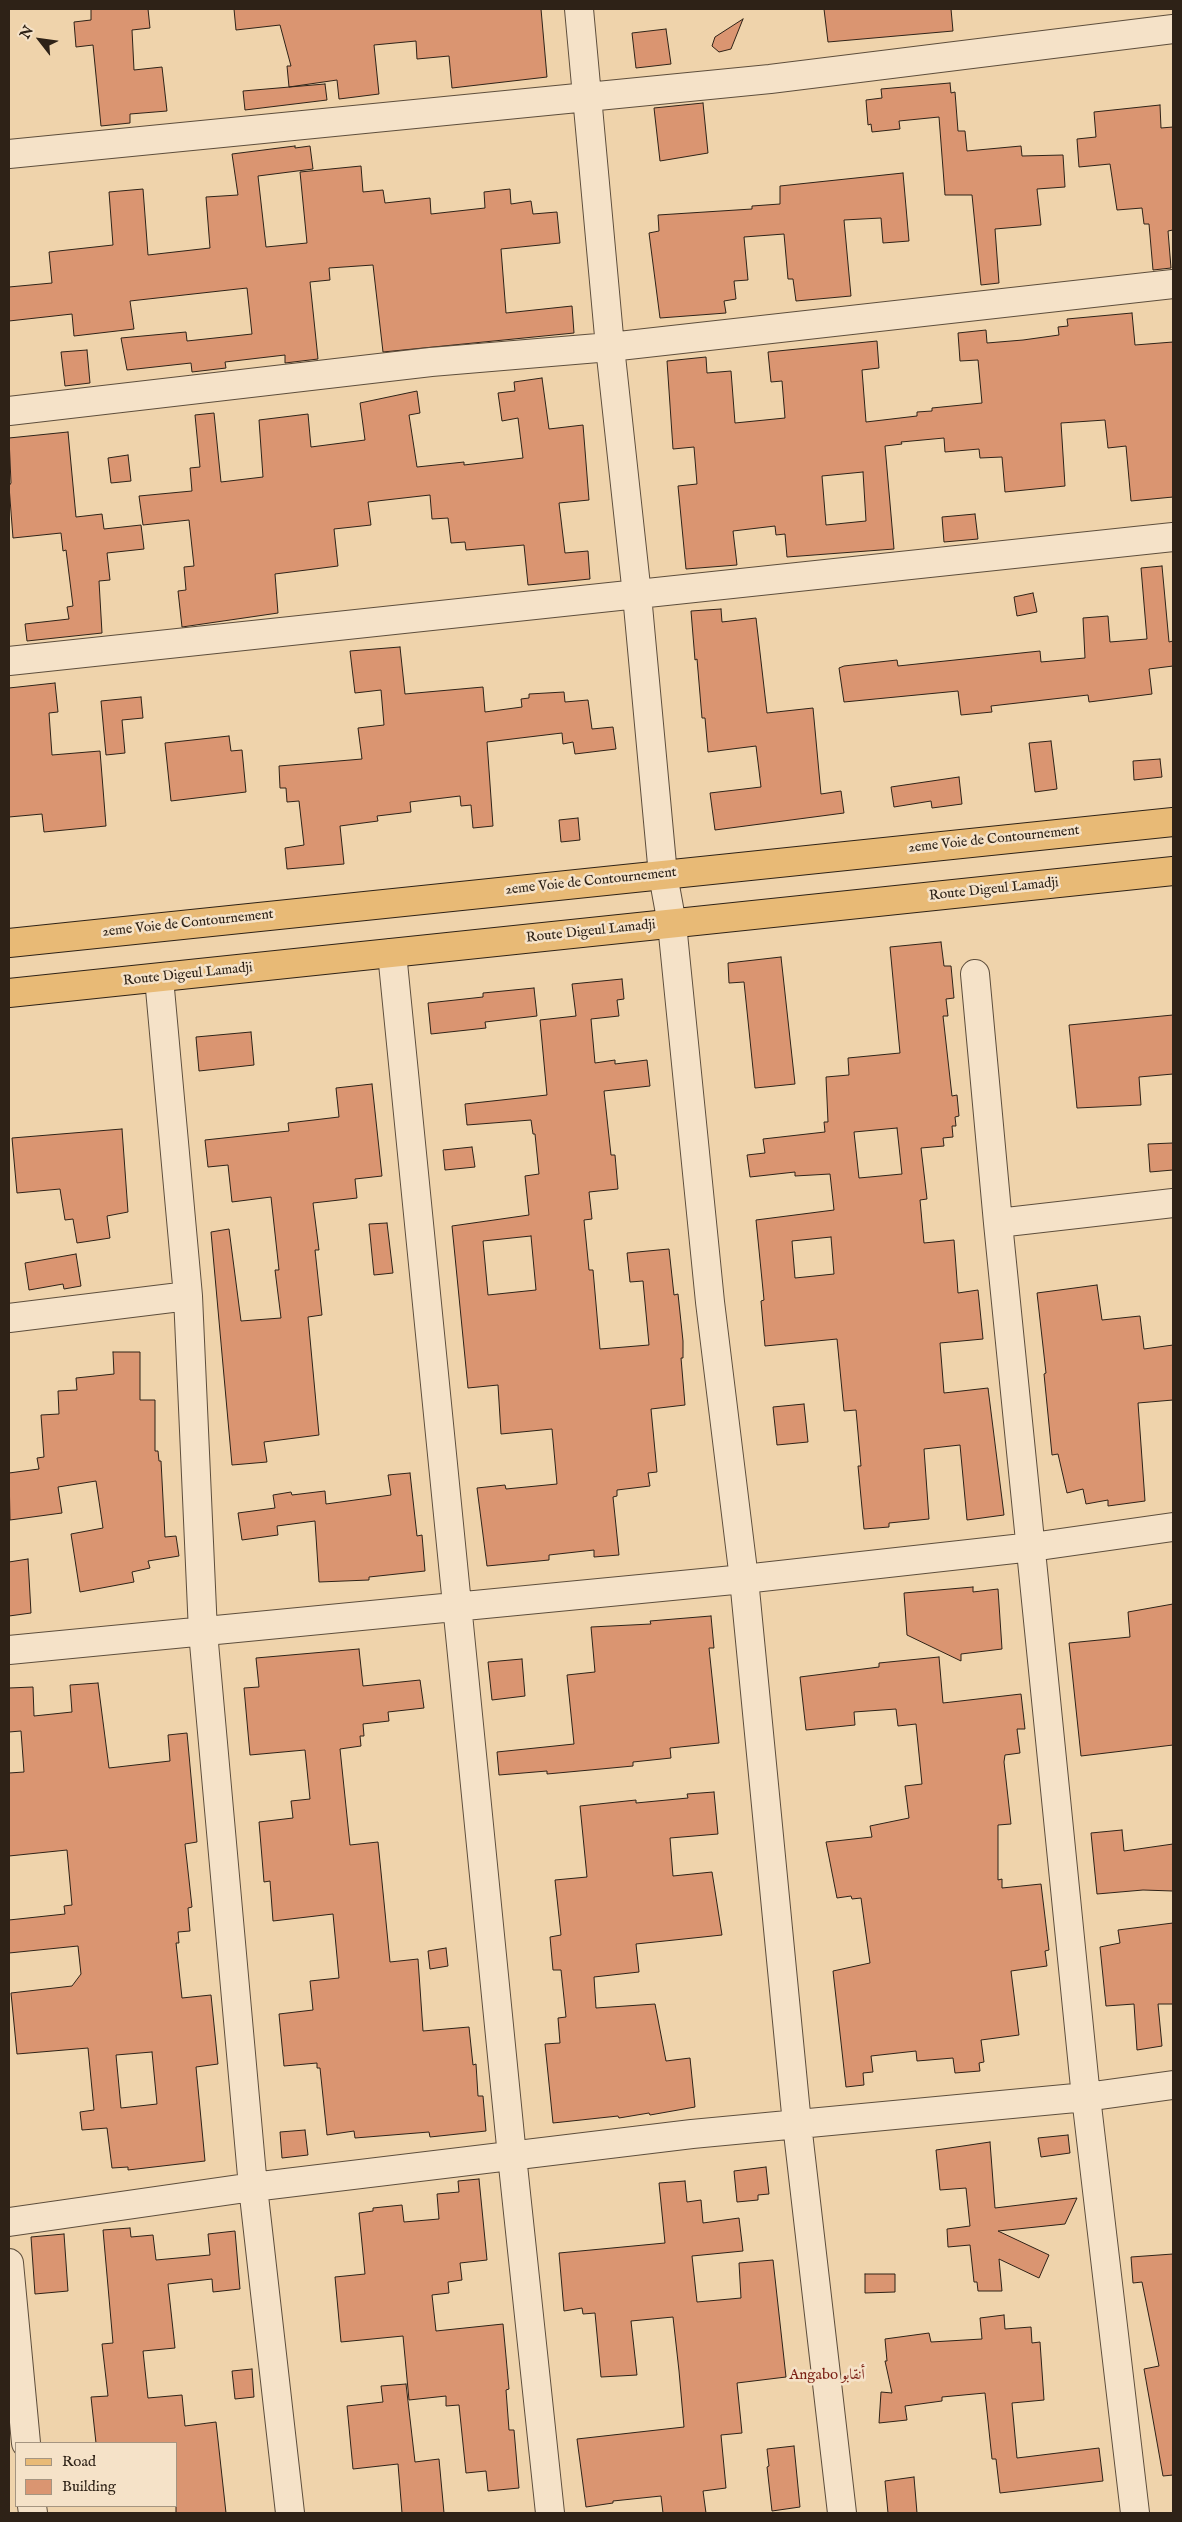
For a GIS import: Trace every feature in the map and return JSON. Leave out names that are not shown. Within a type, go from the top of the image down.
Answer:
[{"type":"main road","name":"2eme Voie de Contournement","points":[[9,943],[1173,822]]},
{"type":"main road","name":"Route Digeul Lamadji","points":[[9,994],[1173,871]]},
{"type":"street","points":[[579,9],[610,347],[637,595],[663,875],[672,924],[710,1302],[744,1579],[797,2124],[842,2513]]},
{"type":"street","points":[[9,154],[779,77],[1173,29]]},
{"type":"street","points":[[9,411],[431,362],[610,347],[1173,284]]},
{"type":"street","points":[[9,661],[1173,537]]},
{"type":"street","points":[[392,953],[456,1605],[550,2513]]},
{"type":"street","points":[[975,974],[998,1223],[1086,2097],[1135,2513]]},
{"type":"street","points":[[159,978],[188,1296],[203,1632],[252,2187],[290,2513]]},
{"type":"street","points":[[998,1223],[1173,1203]]},
{"type":"street","points":[[9,1318],[188,1296]]},
{"type":"street","points":[[9,1650],[203,1632],[456,1605],[744,1579],[1032,1547],[1173,1528]]},
{"type":"street","points":[[9,2222],[252,2187],[512,2156],[797,2124],[1086,2097],[1173,2085]]},
{"type":"street","points":[[9,2263],[26,2442]]},
{"type":"building","points":[[91,9],[148,9],[150,28],[132,30],[134,70],[162,67],[167,111],[130,114],[130,123],[101,126],[93,45],[76,47],[74,22],[91,20]]},
{"type":"building","points":[[234,9],[541,9],[547,77],[452,88],[449,56],[417,59],[416,41],[374,45],[379,94],[339,99],[337,80],[289,87],[287,66],[291,66],[280,25],[236,30]]},
{"type":"building","points":[[824,9],[951,9],[953,31],[828,42]]},
{"type":"building","points":[[743,19],[731,49],[719,52],[712,46],[715,37]]},
{"type":"building","points":[[666,29],[671,64],[636,68],[632,33]]},
{"type":"building","points":[[950,83],[951,93],[955,92],[958,131],[965,131],[967,151],[1021,146],[1022,156],[1063,155],[1065,187],[1037,189],[1041,225],[995,229],[999,283],[981,285],[972,195],[945,195],[939,117],[899,121],[900,129],[872,132],[871,124],[868,125],[866,100],[882,98],[881,89]]},
{"type":"building","points":[[325,84],[327,100],[245,110],[243,91]]},
{"type":"building","points":[[703,103],[708,153],[660,161],[654,108]]},
{"type":"building","points":[[1160,105],[1161,128],[1173,127],[1173,230],[1168,231],[1171,268],[1153,270],[1149,224],[1144,224],[1142,208],[1117,210],[1110,164],[1079,167],[1077,139],[1096,137],[1094,112]]},
{"type":"building","points":[[295,146],[295,148],[310,146],[313,169],[258,176],[266,247],[307,243],[300,172],[361,166],[363,192],[383,190],[385,203],[430,198],[431,214],[485,208],[484,192],[510,189],[511,204],[531,201],[533,214],[557,212],[560,243],[501,249],[506,313],[572,306],[574,333],[383,352],[373,265],[329,268],[330,280],[310,282],[318,359],[285,363],[285,355],[225,362],[226,368],[192,372],[191,363],[127,370],[121,338],[186,332],[187,341],[252,334],[247,288],[130,301],[134,329],[74,336],[72,314],[9,321],[9,287],[52,283],[49,252],[113,245],[109,192],[143,189],[148,255],[210,248],[206,197],[238,195],[232,154]]},
{"type":"building","points":[[903,173],[909,241],[883,243],[881,218],[844,220],[851,296],[796,301],[793,279],[788,279],[784,234],[744,237],[748,280],[734,281],[736,299],[724,301],[726,313],[660,318],[649,233],[659,231],[658,215],[752,209],[752,206],[780,204],[780,186]]},
{"type":"building","points":[[1132,313],[1135,345],[1173,342],[1173,497],[1131,501],[1126,446],[1108,448],[1105,420],[1061,423],[1065,486],[1005,492],[1002,457],[980,458],[979,449],[945,452],[944,438],[901,442],[902,444],[885,446],[894,549],[787,557],[785,534],[776,535],[775,526],[733,531],[737,565],[686,569],[678,486],[697,484],[694,447],[673,449],[667,361],[706,357],[707,373],[731,371],[735,423],[785,418],[782,381],[771,382],[768,352],[877,341],[879,368],[862,370],[866,422],[917,416],[917,412],[932,411],[932,408],[982,403],[978,360],[960,361],[958,333],[986,330],[987,343],[1023,340],[1059,335],[1058,327],[1068,326],[1067,319]],"holes":[[[863,472],[866,521],[826,525],[822,476]]]},
{"type":"building","points":[[87,350],[90,383],[65,386],[61,352]]},
{"type":"building","points":[[542,378],[549,429],[583,425],[589,500],[559,503],[565,553],[588,551],[590,579],[528,585],[524,545],[466,550],[465,542],[451,543],[448,518],[432,519],[430,495],[368,502],[371,525],[334,529],[338,566],[275,574],[278,613],[182,627],[178,591],[186,590],[184,567],[194,566],[189,520],[143,525],[139,496],[192,491],[190,468],[200,467],[195,415],[214,413],[221,482],[263,477],[259,420],[308,414],[311,447],[365,440],[360,403],[417,391],[420,413],[409,415],[417,467],[464,462],[464,465],[523,458],[518,418],[502,421],[498,393],[515,391],[514,382]]},
{"type":"building","points":[[68,432],[76,517],[102,514],[104,529],[141,525],[144,549],[107,553],[110,580],[99,581],[102,633],[27,641],[25,624],[69,619],[67,607],[73,606],[66,550],[63,551],[61,533],[13,538],[9,486],[11,483],[9,438]]},
{"type":"building","points":[[128,455],[131,481],[111,483],[108,458]]},
{"type":"building","points":[[975,514],[978,539],[944,542],[942,517]]},
{"type":"building","points":[[1162,566],[1169,642],[1173,641],[1173,666],[1149,669],[1152,694],[1089,702],[1088,695],[991,706],[992,712],[961,715],[958,691],[844,702],[839,668],[844,666],[897,660],[898,666],[1040,651],[1041,662],[1085,658],[1083,618],[1108,616],[1110,642],[1147,639],[1141,568]]},
{"type":"building","points":[[1033,593],[1037,612],[1017,616],[1014,597]]},
{"type":"building","points":[[721,609],[722,622],[756,618],[767,713],[813,708],[821,794],[841,791],[844,813],[715,830],[710,793],[761,787],[756,746],[708,752],[705,718],[702,718],[697,659],[695,660],[691,611]]},
{"type":"building","points":[[400,647],[405,694],[483,687],[485,712],[522,707],[521,699],[529,698],[529,694],[564,692],[565,702],[588,700],[592,729],[613,727],[616,749],[575,754],[573,742],[563,744],[562,733],[487,742],[493,826],[473,828],[471,805],[461,806],[460,796],[410,802],[411,812],[377,816],[378,821],[340,826],[344,864],[287,869],[285,848],[304,845],[299,801],[287,802],[286,788],[280,788],[279,766],[362,759],[358,728],[384,725],[381,690],[355,693],[350,651]]},
{"type":"building","points":[[55,683],[58,712],[49,713],[52,755],[100,751],[106,826],[44,832],[42,814],[9,817],[9,688]]},
{"type":"building","points":[[141,697],[143,718],[122,720],[125,753],[106,755],[101,701]]},
{"type":"building","points":[[229,736],[231,751],[242,750],[246,792],[171,801],[165,743]]},
{"type":"building","points":[[1051,741],[1057,789],[1035,792],[1029,743]]},
{"type":"building","points":[[1160,759],[1162,777],[1134,780],[1133,761]]},
{"type":"building","points":[[959,777],[962,804],[932,808],[931,801],[894,807],[891,787]]},
{"type":"building","points":[[578,818],[580,840],[561,842],[559,820]]},
{"type":"building","points":[[941,942],[944,966],[951,966],[954,998],[946,999],[948,1016],[943,1016],[952,1096],[957,1095],[959,1116],[955,1117],[956,1126],[952,1126],[953,1137],[943,1138],[944,1146],[921,1148],[927,1199],[920,1200],[924,1243],[954,1240],[958,1293],[978,1290],[983,1339],[940,1343],[944,1393],[988,1388],[1004,1515],[967,1520],[960,1445],[924,1449],[929,1519],[889,1523],[889,1527],[864,1529],[858,1466],[861,1466],[856,1410],[844,1411],[837,1339],[765,1346],[761,1301],[764,1300],[756,1220],[834,1210],[830,1174],[795,1176],[795,1172],[750,1177],[747,1155],[765,1153],[763,1139],[825,1132],[824,1122],[828,1122],[826,1077],[849,1075],[848,1058],[900,1053],[890,947]],"holes":[[[897,1128],[902,1174],[859,1178],[854,1132]],[[831,1237],[834,1274],[795,1278],[792,1241]]]},
{"type":"building","points":[[781,957],[795,1084],[755,1088],[744,982],[729,983],[728,963]]},
{"type":"building","points":[[622,979],[624,999],[617,1000],[619,1016],[591,1019],[595,1063],[615,1060],[615,1064],[647,1060],[650,1086],[604,1091],[611,1155],[615,1155],[618,1189],[589,1192],[592,1219],[584,1220],[589,1270],[593,1270],[600,1349],[649,1345],[643,1281],[630,1282],[627,1253],[669,1249],[674,1295],[678,1294],[683,1341],[683,1358],[681,1358],[685,1405],[651,1409],[657,1472],[648,1473],[650,1486],[617,1490],[617,1496],[613,1497],[619,1555],[594,1557],[594,1550],[549,1555],[549,1560],[487,1566],[477,1488],[505,1485],[506,1489],[557,1484],[552,1429],[501,1434],[498,1385],[468,1388],[452,1226],[529,1215],[525,1176],[539,1174],[535,1134],[533,1134],[531,1120],[467,1125],[465,1104],[547,1095],[540,1020],[576,1016],[572,984]],"holes":[[[531,1236],[536,1290],[488,1295],[483,1241]]]},
{"type":"building","points":[[534,988],[537,1016],[485,1022],[486,1028],[431,1034],[428,1003],[483,997],[483,993]]},
{"type":"building","points":[[1173,1015],[1173,1074],[1139,1077],[1141,1105],[1077,1108],[1069,1025]]},
{"type":"building","points":[[251,1032],[254,1065],[199,1071],[196,1037]]},
{"type":"building","points":[[372,1084],[382,1176],[355,1179],[357,1198],[313,1203],[319,1250],[315,1250],[322,1315],[308,1317],[319,1435],[264,1442],[267,1462],[232,1465],[211,1232],[229,1229],[241,1321],[281,1318],[275,1270],[279,1270],[271,1197],[232,1202],[228,1165],[208,1167],[205,1140],[289,1131],[288,1123],[339,1117],[336,1088]]},
{"type":"building","points":[[122,1129],[128,1212],[107,1216],[110,1238],[77,1243],[73,1219],[65,1220],[60,1189],[17,1193],[12,1138]]},
{"type":"building","points":[[1173,1143],[1173,1170],[1150,1172],[1148,1144]]},
{"type":"building","points":[[472,1147],[475,1167],[445,1170],[443,1150]]},
{"type":"building","points":[[387,1223],[393,1273],[374,1275],[369,1224]]},
{"type":"building","points":[[76,1254],[81,1286],[64,1289],[63,1284],[29,1290],[25,1263]]},
{"type":"building","points":[[1097,1285],[1102,1320],[1140,1316],[1144,1349],[1173,1345],[1173,1400],[1138,1403],[1145,1501],[1108,1506],[1108,1500],[1086,1504],[1083,1489],[1067,1493],[1058,1454],[1052,1455],[1044,1374],[1046,1373],[1037,1293]]},
{"type":"building","points":[[113,1352],[140,1352],[140,1400],[155,1400],[155,1451],[158,1451],[159,1461],[161,1461],[165,1537],[176,1536],[179,1556],[148,1561],[150,1568],[132,1572],[134,1582],[80,1592],[71,1534],[103,1528],[96,1481],[58,1487],[62,1513],[10,1520],[9,1473],[39,1469],[37,1458],[44,1457],[41,1415],[59,1414],[58,1391],[77,1390],[76,1378],[114,1374]]},
{"type":"building","points":[[804,1404],[808,1442],[777,1445],[773,1407]]},
{"type":"building","points":[[410,1473],[417,1536],[422,1535],[425,1571],[369,1577],[369,1580],[319,1582],[315,1521],[277,1526],[278,1535],[242,1540],[238,1513],[275,1508],[273,1495],[291,1492],[292,1495],[325,1491],[326,1504],[391,1495],[388,1475]]},
{"type":"building","points":[[28,1559],[31,1613],[9,1616],[9,1562]]},
{"type":"building","points":[[973,1587],[973,1592],[998,1589],[1002,1649],[961,1654],[961,1661],[907,1635],[904,1593]]},
{"type":"building","points":[[1173,1604],[1173,1745],[1081,1756],[1069,1643],[1130,1637],[1128,1612]]},
{"type":"building","points":[[711,1616],[714,1648],[709,1648],[719,1743],[670,1748],[671,1758],[633,1762],[633,1766],[547,1774],[547,1771],[499,1775],[497,1752],[574,1744],[567,1675],[595,1672],[591,1627],[651,1624],[650,1621]]},
{"type":"building","points":[[359,1649],[363,1686],[420,1680],[424,1708],[388,1712],[389,1721],[363,1724],[364,1736],[360,1736],[361,1746],[340,1749],[350,1845],[378,1842],[390,1962],[418,1959],[423,2031],[469,2027],[473,2065],[476,2064],[478,2096],[483,2096],[486,2131],[430,2137],[429,2132],[355,2138],[354,2131],[327,2135],[320,2068],[317,2068],[317,2063],[284,2066],[279,2014],[313,2010],[310,1981],[339,1978],[333,1914],[273,1921],[270,1881],[264,1882],[259,1822],[293,1818],[291,1801],[310,1799],[305,1750],[250,1755],[244,1688],[259,1687],[256,1658]]},
{"type":"building","points":[[939,1657],[943,1703],[1021,1694],[1025,1729],[1017,1729],[1020,1753],[1005,1755],[1004,1762],[1011,1824],[998,1825],[998,1880],[1002,1879],[1002,1888],[1041,1884],[1049,1950],[1045,1951],[1047,1966],[1011,1971],[1019,2035],[981,2040],[984,2062],[979,2063],[980,2071],[955,2073],[953,2058],[917,2061],[916,2051],[871,2056],[873,2072],[863,2073],[864,2085],[846,2087],[833,1971],[870,1963],[861,1898],[852,1899],[851,1896],[837,1898],[826,1842],[872,1837],[870,1826],[909,1818],[905,1786],[922,1784],[916,1724],[898,1726],[896,1709],[854,1712],[855,1725],[806,1730],[800,1677],[879,1667],[879,1663]]},
{"type":"building","points":[[522,1659],[525,1696],[492,1700],[488,1662]]},
{"type":"building","points":[[98,1683],[109,1768],[170,1761],[168,1735],[187,1733],[197,1842],[185,1844],[192,1907],[188,1908],[190,1931],[178,1932],[179,1943],[176,1943],[182,1998],[211,1995],[218,2064],[196,2067],[205,2161],[128,2170],[128,2167],[112,2168],[107,2128],[82,2130],[80,2112],[94,2110],[88,2048],[17,2054],[11,1993],[72,1986],[81,1974],[78,1946],[9,1953],[9,1920],[65,1914],[64,1906],[72,1905],[67,1850],[9,1856],[9,1773],[24,1772],[21,1731],[9,1732],[9,1688],[33,1687],[34,1716],[72,1712],[70,1685]],"holes":[[[152,2052],[157,2104],[121,2108],[116,2055]]]},
{"type":"building","points":[[714,1792],[718,1834],[670,1838],[673,1876],[712,1872],[722,1935],[636,1944],[639,1972],[594,1977],[596,2008],[655,2004],[666,2061],[690,2058],[695,2107],[650,2115],[649,2113],[619,2118],[618,2116],[553,2123],[545,2044],[560,2043],[558,2018],[566,2017],[561,1970],[553,1970],[550,1937],[561,1935],[555,1880],[587,1877],[580,1806],[636,1800],[636,1803],[688,1798],[687,1794]]},
{"type":"building","points":[[1122,1830],[1124,1851],[1173,1844],[1173,1891],[1143,1890],[1097,1894],[1091,1833]]},
{"type":"building","points":[[1173,1923],[1173,2004],[1158,2004],[1162,2046],[1137,2050],[1134,2004],[1106,2006],[1100,1947],[1120,1943],[1118,1930]]},
{"type":"building","points":[[446,1948],[448,1966],[430,1969],[428,1951]]},
{"type":"building","points":[[305,2130],[308,2155],[282,2158],[280,2132]]},
{"type":"building","points":[[1068,2135],[1070,2153],[1041,2157],[1038,2138]]},
{"type":"building","points":[[990,2142],[995,2208],[1077,2198],[1065,2224],[998,2231],[1049,2255],[1039,2278],[999,2259],[1002,2291],[978,2291],[977,2282],[974,2282],[970,2245],[948,2247],[947,2229],[970,2226],[966,2188],[940,2190],[936,2150]]},
{"type":"building","points":[[766,2167],[769,2194],[758,2195],[758,2200],[737,2202],[734,2171]]},
{"type":"building","points":[[479,2179],[487,2260],[460,2263],[462,2280],[448,2282],[449,2293],[432,2295],[436,2331],[503,2324],[509,2389],[506,2390],[509,2430],[514,2430],[519,2488],[488,2491],[486,2471],[466,2473],[459,2405],[446,2406],[446,2396],[409,2400],[403,2336],[341,2342],[335,2277],[365,2274],[359,2213],[373,2211],[373,2208],[402,2205],[404,2222],[439,2219],[437,2194],[459,2192],[458,2181]]},
{"type":"building","points":[[685,2181],[687,2202],[701,2200],[703,2223],[739,2218],[743,2251],[692,2256],[697,2302],[741,2298],[739,2263],[773,2260],[786,2377],[737,2383],[742,2433],[721,2435],[726,2488],[703,2491],[706,2513],[663,2513],[661,2496],[613,2501],[613,2503],[586,2507],[577,2439],[684,2427],[679,2371],[673,2317],[631,2321],[637,2375],[601,2377],[595,2313],[583,2314],[582,2308],[564,2311],[559,2253],[665,2243],[659,2183]]},
{"type":"building","points":[[130,2228],[131,2237],[153,2235],[156,2260],[210,2255],[208,2234],[235,2231],[240,2289],[213,2292],[212,2279],[168,2284],[175,2348],[143,2351],[148,2398],[182,2395],[185,2426],[216,2422],[226,2513],[176,2513],[176,2507],[178,2507],[178,2442],[96,2442],[91,2397],[108,2396],[102,2344],[113,2343],[103,2230]]},
{"type":"building","points":[[64,2234],[68,2291],[35,2294],[31,2237]]},
{"type":"building","points":[[1173,2254],[1173,2475],[1163,2476],[1144,2369],[1159,2366],[1142,2282],[1133,2283],[1131,2257]]},
{"type":"building","points":[[865,2274],[895,2274],[895,2292],[865,2293]]},
{"type":"building","points":[[1004,2315],[1005,2329],[1031,2327],[1032,2343],[1040,2342],[1044,2400],[1012,2403],[1017,2458],[1099,2448],[1103,2481],[1000,2493],[996,2459],[992,2459],[985,2393],[942,2397],[942,2401],[905,2406],[907,2420],[879,2423],[881,2392],[892,2393],[885,2361],[887,2361],[885,2339],[929,2333],[931,2342],[982,2339],[980,2318]]},
{"type":"building","points":[[252,2369],[254,2397],[235,2399],[232,2371]]},
{"type":"building","points":[[406,2384],[415,2462],[439,2459],[444,2513],[402,2513],[398,2464],[353,2469],[347,2406],[383,2402],[381,2386]]},
{"type":"building","points":[[794,2446],[800,2507],[772,2511],[767,2449]]},
{"type":"building","points":[[914,2477],[917,2513],[888,2513],[885,2481]]},
{"type":"district","name":"Angabo أنقابو","points":[[827,2376]]}]
